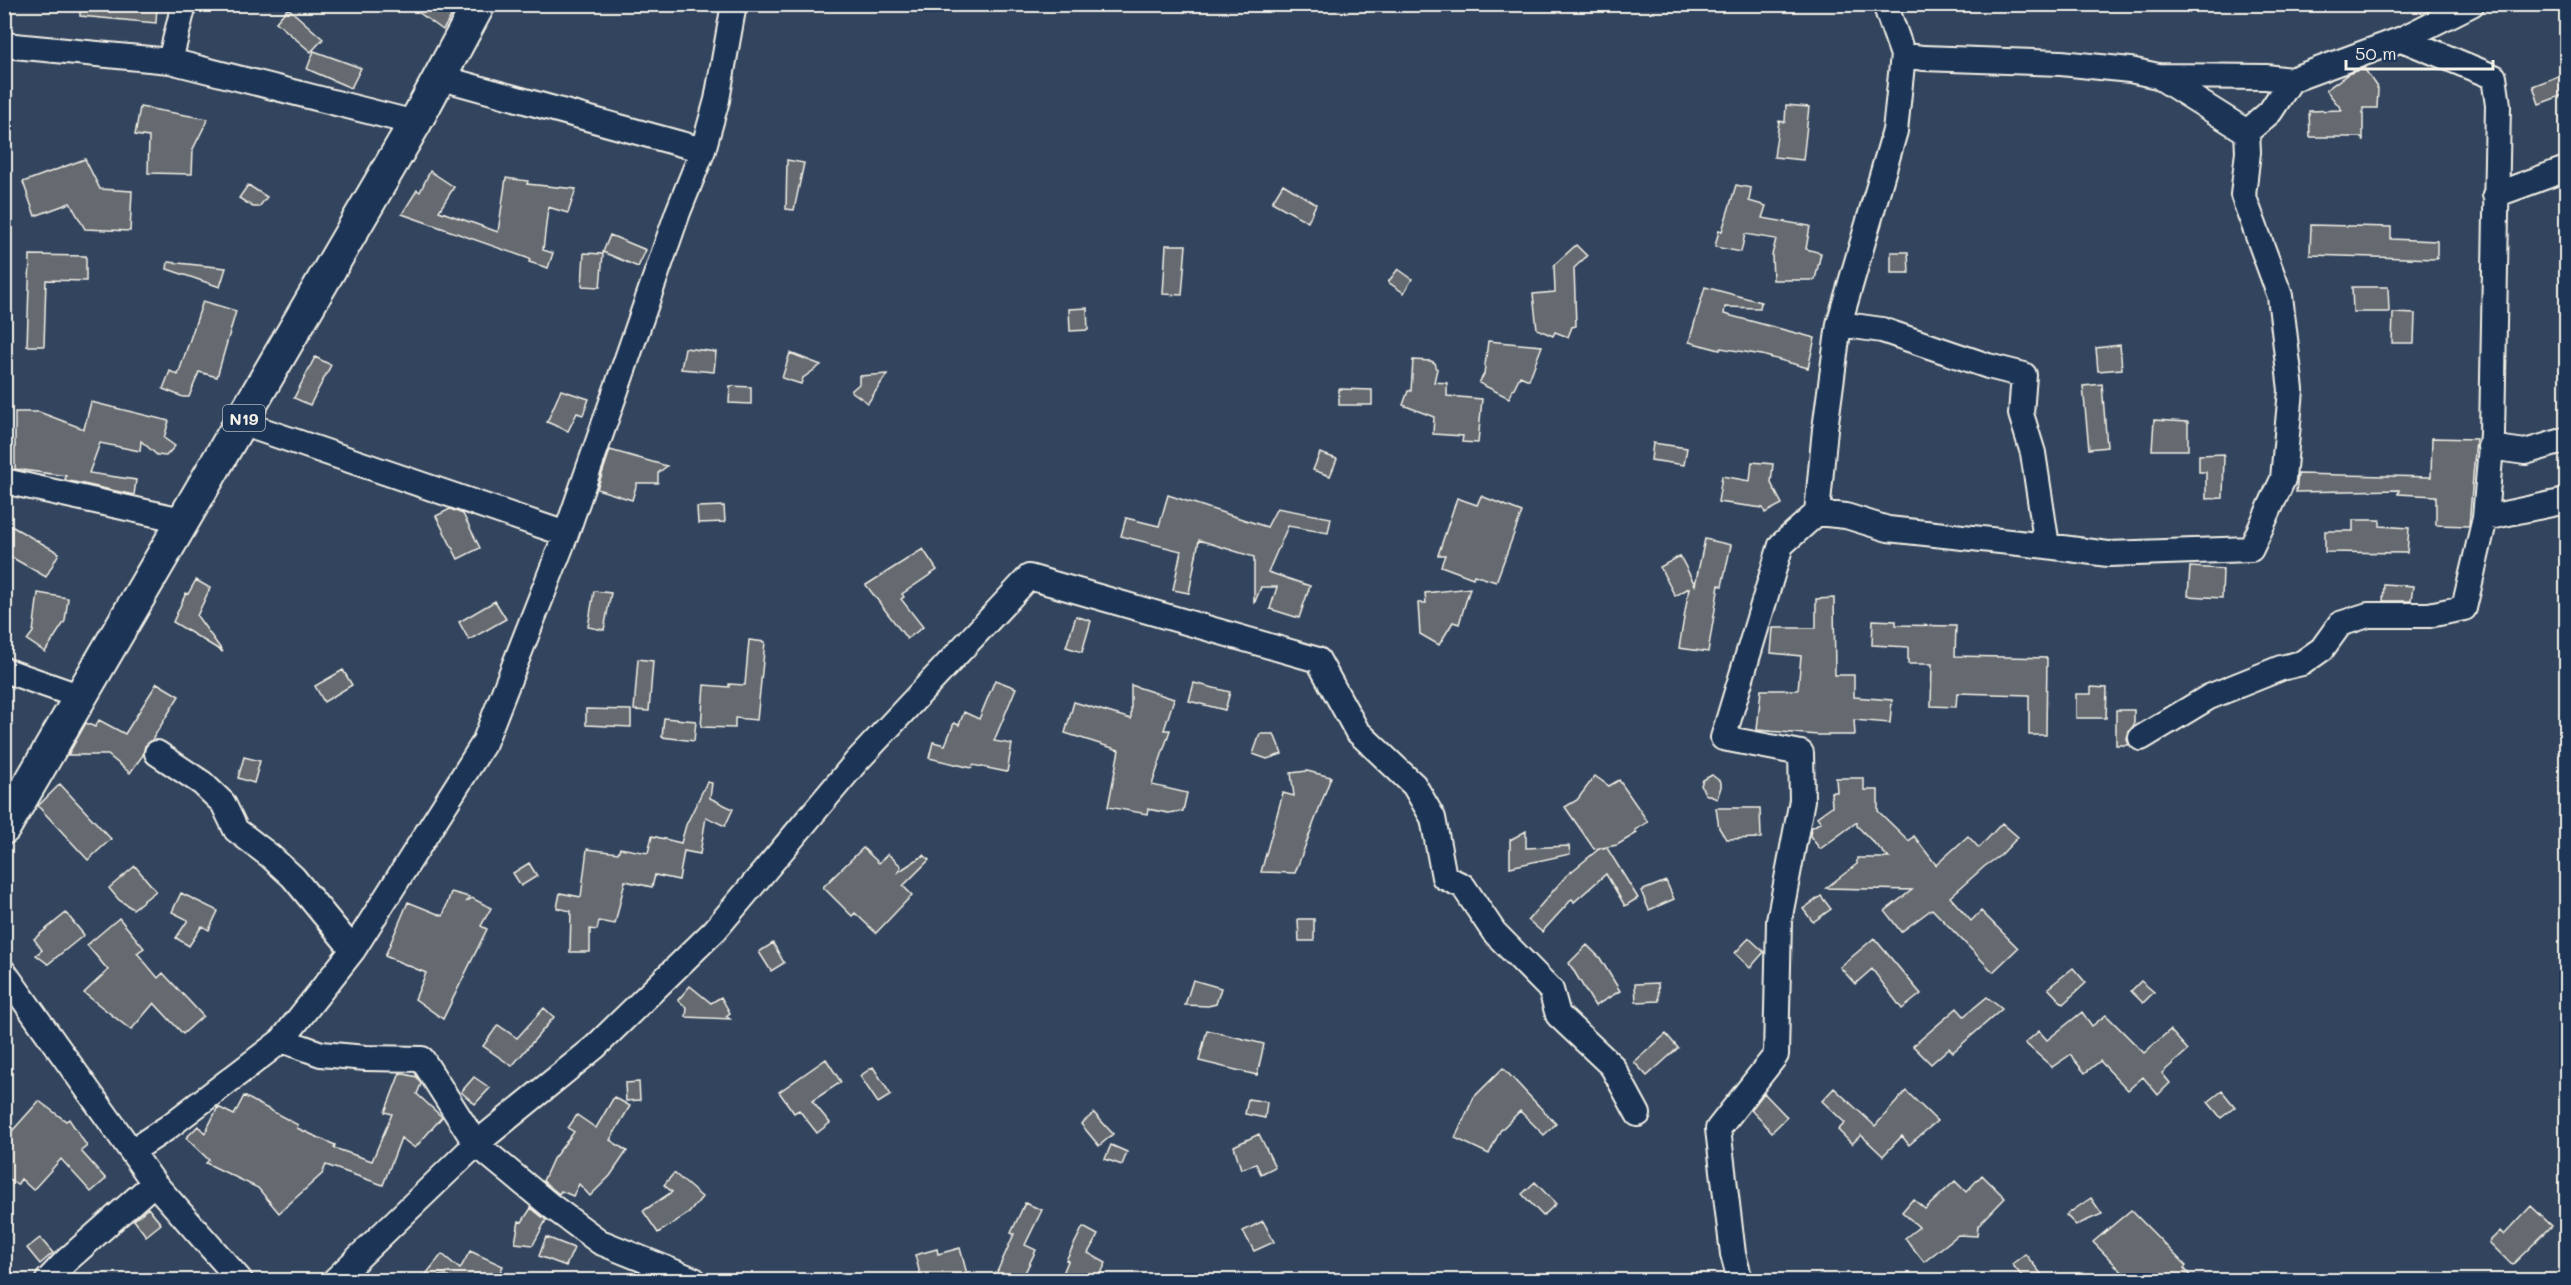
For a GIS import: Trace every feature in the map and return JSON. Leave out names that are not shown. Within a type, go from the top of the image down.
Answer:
[{"type":"main road","name":"N19","points":[[4,828],[416,123],[438,77],[479,4]]},
{"type":"street","points":[[170,61],[184,4]]},
{"type":"street","points":[[132,1151],[282,1040],[353,950],[484,742],[566,534],[678,212],[703,150],[717,100],[734,4]]},
{"type":"street","points":[[1740,1281],[1732,1254],[1718,1129],[1776,1055],[1779,921],[1802,800],[1802,753],[1723,738],[1781,545],[1817,513],[1839,324],[1895,131],[1903,55],[1885,4]]},
{"type":"street","points":[[1903,55],[1923,58],[2061,63],[2130,70],[2158,76],[2266,77],[2290,80],[2402,39],[2472,4]]},
{"type":"street","points":[[2141,738],[2209,697],[2281,668],[2302,663],[2322,649],[2340,624],[2368,615],[2429,615],[2464,608],[2485,518],[2490,447],[2495,333],[2495,195],[2498,105],[2494,77],[2402,39]]},
{"type":"street","points":[[4,45],[170,61],[416,123]]},
{"type":"street","points":[[2158,76],[2247,132]]},
{"type":"street","points":[[438,77],[703,150]]},
{"type":"street","points":[[2247,132],[2271,112],[2290,80]]},
{"type":"street","points":[[1817,513],[1846,516],[1888,529],[2108,554],[2251,549],[2283,479],[2291,390],[2280,296],[2243,195],[2248,152],[2247,132]]},
{"type":"street","points":[[2495,195],[2566,169]]},
{"type":"street","points":[[1839,324],[1882,330],[1988,366],[2025,375],[2021,414],[2033,453],[2048,546]]},
{"type":"street","points":[[241,423],[566,534]]},
{"type":"street","points":[[2490,447],[2525,452],[2566,440]]},
{"type":"street","points":[[4,481],[182,520]]},
{"type":"street","points":[[2485,518],[2566,501]]},
{"type":"street","points":[[335,1281],[476,1144],[596,1047],[715,930],[856,762],[1029,577],[1318,660],[1357,731],[1414,785],[1433,818],[1444,877],[1463,886],[1494,932],[1551,990],[1558,1015],[1612,1066],[1638,1114]]},
{"type":"street","points":[[4,670],[81,697]]},
{"type":"street","points":[[156,753],[201,783],[223,804],[236,830],[293,876],[353,950]]},
{"type":"street","points":[[4,972],[154,1183],[240,1281]]},
{"type":"street","points":[[282,1040],[321,1054],[422,1059],[476,1144],[551,1206],[600,1242],[694,1281]]},
{"type":"street","points":[[48,1281],[66,1261],[154,1183]]},
{"type":"building","points":[[80,4],[157,4],[156,23],[80,16]]},
{"type":"building","points":[[407,4],[458,4],[443,30]]},
{"type":"building","points":[[288,8],[323,39],[311,52],[276,22]]},
{"type":"building","points":[[314,51],[361,68],[351,88],[307,69]]},
{"type":"building","points":[[2364,68],[2378,89],[2377,108],[2363,108],[2363,140],[2361,137],[2310,137],[2309,111],[2342,110],[2326,90],[2348,74]]},
{"type":"building","points":[[2566,73],[2566,94],[2539,104],[2533,86]]},
{"type":"building","points":[[1786,105],[1809,107],[1803,160],[1774,157],[1779,121],[1785,122]]},
{"type":"building","points":[[140,107],[208,119],[193,149],[192,174],[148,173],[149,137],[135,135]]},
{"type":"building","points":[[85,159],[100,189],[132,191],[130,231],[85,229],[70,203],[35,216],[23,182]]},
{"type":"building","points":[[787,160],[804,163],[794,210],[786,209]]},
{"type":"building","points":[[430,171],[454,187],[439,211],[498,232],[506,178],[528,181],[527,184],[576,189],[568,213],[548,207],[543,250],[553,253],[548,268],[529,262],[530,259],[402,214],[417,190],[420,192]]},
{"type":"building","points":[[1283,184],[1316,204],[1308,222],[1272,202]]},
{"type":"building","points":[[248,185],[267,197],[259,207],[253,207],[239,198]]},
{"type":"building","points":[[1736,185],[1751,188],[1749,201],[1766,206],[1762,218],[1810,226],[1806,249],[1821,253],[1815,280],[1773,280],[1772,255],[1776,239],[1745,234],[1741,252],[1715,247]]},
{"type":"building","points":[[2311,225],[2391,227],[2391,239],[2437,241],[2437,259],[2310,255]]},
{"type":"building","points":[[610,235],[646,250],[638,267],[603,252]]},
{"type":"building","points":[[1166,245],[1186,245],[1182,295],[1163,294]]},
{"type":"building","points":[[1576,245],[1587,256],[1574,268],[1576,326],[1572,327],[1568,337],[1555,332],[1553,336],[1537,329],[1533,294],[1555,292],[1554,265]]},
{"type":"building","points":[[1891,252],[1908,252],[1909,273],[1891,273]]},
{"type":"building","points":[[584,253],[603,254],[600,287],[582,286]]},
{"type":"building","points":[[30,255],[86,256],[86,281],[46,280],[44,346],[27,346]]},
{"type":"building","points":[[168,262],[226,268],[220,287],[167,269]]},
{"type":"building","points":[[1398,269],[1412,279],[1404,293],[1388,282]]},
{"type":"building","points":[[1705,287],[1761,302],[1760,308],[1725,307],[1724,314],[1815,338],[1808,368],[1762,355],[1721,348],[1720,350],[1689,342]]},
{"type":"building","points":[[2352,287],[2388,287],[2389,312],[2353,312]]},
{"type":"building","points":[[203,301],[236,311],[217,377],[199,372],[189,397],[183,397],[163,389],[170,371],[178,375]]},
{"type":"building","points":[[1087,308],[1088,330],[1070,331],[1069,309]]},
{"type":"building","points":[[2393,313],[2415,314],[2414,343],[2392,343]]},
{"type":"building","points":[[1488,341],[1542,346],[1529,380],[1520,376],[1509,398],[1479,383],[1484,374]]},
{"type":"building","points":[[2120,345],[2122,369],[2098,371],[2096,348]]},
{"type":"building","points":[[685,348],[716,352],[714,372],[681,369]]},
{"type":"building","points":[[790,353],[821,365],[803,378],[801,384],[782,378]]},
{"type":"building","points":[[315,357],[331,365],[310,405],[294,398]]},
{"type":"building","points":[[1413,360],[1435,363],[1437,369],[1434,382],[1447,383],[1447,396],[1482,399],[1478,443],[1462,442],[1463,436],[1433,434],[1434,417],[1403,405],[1408,391],[1411,391]]},
{"type":"building","points":[[887,374],[868,403],[851,391],[859,384],[859,376]]},
{"type":"building","points":[[2102,384],[2107,447],[2089,449],[2083,386]]},
{"type":"building","points":[[730,386],[751,387],[751,404],[729,403]]},
{"type":"building","points":[[1339,389],[1372,390],[1372,405],[1339,405]]},
{"type":"building","points":[[561,390],[589,399],[583,415],[577,413],[568,431],[547,422]]},
{"type":"building","points":[[91,402],[169,421],[164,438],[175,446],[166,456],[157,455],[141,441],[140,451],[100,443],[89,473],[136,480],[134,495],[65,480],[66,476],[15,469],[15,412],[39,412],[84,429]]},
{"type":"building","points":[[2154,420],[2188,422],[2188,450],[2152,450]]},
{"type":"building","points":[[2432,438],[2476,439],[2469,526],[2436,525],[2436,496],[2398,494],[2399,490],[2296,492],[2298,474],[2431,477]]},
{"type":"building","points":[[1653,443],[1687,448],[1684,465],[1651,460]]},
{"type":"building","points":[[610,450],[667,466],[658,473],[658,483],[637,483],[632,500],[597,489]]},
{"type":"building","points":[[1320,453],[1337,459],[1330,476],[1313,470]]},
{"type":"building","points":[[2224,454],[2223,498],[2206,499],[2206,472],[2199,472],[2199,455]]},
{"type":"building","points":[[1752,462],[1773,464],[1771,483],[1782,504],[1765,513],[1763,508],[1718,502],[1722,476],[1750,481]]},
{"type":"building","points":[[1168,495],[1267,527],[1277,508],[1331,518],[1328,533],[1288,526],[1268,572],[1310,586],[1299,618],[1270,609],[1277,587],[1261,587],[1254,604],[1254,557],[1199,540],[1189,593],[1173,590],[1181,551],[1121,536],[1126,518],[1159,526]]},
{"type":"building","points":[[1481,496],[1522,512],[1496,582],[1474,575],[1473,578],[1441,566],[1445,555],[1438,555],[1457,498],[1477,505]]},
{"type":"building","points":[[724,506],[725,522],[698,523],[697,507]]},
{"type":"building","points":[[450,509],[463,514],[480,548],[458,559],[436,516]]},
{"type":"building","points":[[2353,520],[2380,520],[2380,526],[2409,528],[2407,553],[2325,552],[2325,531],[2353,531]]},
{"type":"building","points":[[4,522],[59,553],[46,577],[4,553]]},
{"type":"building","points":[[1705,539],[1731,545],[1722,586],[1719,585],[1708,652],[1679,648],[1689,588],[1675,596],[1660,567],[1680,556],[1695,585]]},
{"type":"building","points":[[923,549],[937,570],[902,594],[904,597],[901,599],[923,627],[907,639],[866,585]]},
{"type":"building","points":[[2190,567],[2223,569],[2222,598],[2188,596]]},
{"type":"building","points":[[196,580],[210,588],[197,616],[223,652],[173,622],[186,593],[188,594]]},
{"type":"building","points":[[2384,584],[2413,586],[2411,601],[2383,601]]},
{"type":"building","points":[[1470,588],[1459,624],[1453,622],[1439,645],[1420,634],[1418,603],[1426,603],[1425,593]]},
{"type":"building","points":[[594,591],[611,593],[604,630],[588,627]]},
{"type":"building","points":[[38,593],[68,598],[65,621],[45,652],[27,640],[33,632]]},
{"type":"building","points":[[1834,598],[1835,675],[1854,675],[1854,697],[1892,700],[1890,723],[1854,720],[1855,735],[1818,735],[1757,730],[1761,690],[1798,690],[1801,656],[1771,653],[1773,628],[1816,628],[1816,599]]},
{"type":"building","points":[[495,601],[506,619],[469,640],[459,622]]},
{"type":"building","points":[[1076,616],[1091,621],[1082,652],[1066,647]]},
{"type":"building","points":[[1873,620],[1896,621],[1896,625],[1956,626],[1955,656],[2047,658],[2046,735],[2029,735],[2029,695],[1957,693],[1956,707],[1931,706],[1932,664],[1908,664],[1908,647],[1872,645]]},
{"type":"building","points":[[749,640],[765,642],[757,720],[735,718],[735,728],[701,727],[704,685],[729,687],[729,684],[745,685]]},
{"type":"building","points":[[638,659],[653,661],[649,711],[634,710]]},
{"type":"building","points":[[343,670],[352,685],[324,702],[315,686]]},
{"type":"building","points":[[995,680],[1016,688],[994,741],[1012,744],[1007,772],[973,765],[972,768],[929,758],[933,742],[945,745],[954,723],[959,725],[964,712],[979,719]]},
{"type":"building","points":[[157,683],[179,696],[152,740],[145,746],[143,755],[130,773],[108,755],[68,755],[86,723],[95,727],[99,720],[125,734]]},
{"type":"building","points":[[1194,683],[1230,692],[1225,710],[1189,701]]},
{"type":"building","points":[[1131,685],[1174,699],[1164,730],[1170,730],[1152,785],[1187,793],[1183,811],[1168,813],[1148,809],[1147,814],[1108,807],[1119,750],[1065,733],[1074,702],[1131,719]]},
{"type":"building","points":[[2091,687],[2107,688],[2106,718],[2076,718],[2076,694],[2091,694]]},
{"type":"building","points":[[586,709],[631,710],[631,727],[586,725]]},
{"type":"building","points":[[2116,710],[2134,710],[2134,725],[2129,731],[2128,745],[2116,745]]},
{"type":"building","points":[[664,718],[696,721],[694,741],[662,737]]},
{"type":"building","points":[[1260,734],[1274,734],[1282,754],[1267,759],[1253,754]]},
{"type":"building","points":[[244,757],[260,761],[254,783],[238,778]]},
{"type":"building","points":[[1307,771],[1331,777],[1295,873],[1261,872],[1283,793],[1294,796],[1291,773]]},
{"type":"building","points":[[1712,775],[1721,782],[1717,799],[1705,794],[1701,785],[1703,780]]},
{"type":"building","points":[[1595,776],[1609,786],[1619,780],[1648,822],[1635,830],[1637,833],[1617,845],[1602,848],[1607,848],[1638,898],[1625,906],[1606,874],[1574,902],[1572,899],[1542,932],[1528,920],[1566,876],[1600,848],[1594,849],[1565,807],[1577,800]]},
{"type":"building","points":[[1836,778],[1864,778],[1864,790],[1878,790],[1878,811],[1909,841],[1914,836],[1936,865],[1968,836],[1979,848],[2002,823],[2018,837],[2001,855],[1950,897],[1971,921],[1981,911],[2018,948],[1993,972],[1932,909],[1901,932],[1885,911],[1912,890],[1826,888],[1857,864],[1857,858],[1889,858],[1857,826],[1857,822],[1820,849],[1810,836],[1811,828],[1821,822],[1817,817],[1832,806],[1831,792],[1837,792]]},
{"type":"building","points":[[707,782],[712,783],[710,798],[733,809],[725,826],[706,817],[700,854],[684,851],[679,880],[655,875],[652,887],[625,881],[615,924],[599,921],[597,930],[590,929],[590,952],[570,952],[571,911],[557,908],[560,893],[581,897],[587,849],[618,853],[620,848],[648,853],[652,836],[681,843],[686,825]]},
{"type":"building","points":[[60,784],[111,839],[88,860],[38,806]]},
{"type":"building","points":[[1716,808],[1760,808],[1761,838],[1726,839],[1719,828]]},
{"type":"building","points":[[1526,831],[1526,848],[1569,846],[1570,854],[1510,867],[1510,840]]},
{"type":"building","points":[[863,848],[879,863],[888,854],[901,866],[898,872],[924,855],[929,860],[903,886],[912,895],[876,933],[855,913],[852,916],[823,887]]},
{"type":"building","points":[[529,863],[537,876],[521,886],[513,873]]},
{"type":"building","points":[[135,866],[156,891],[133,909],[119,900],[109,888]]},
{"type":"building","points":[[1666,881],[1674,899],[1649,910],[1641,891]]},
{"type":"building","points":[[451,892],[469,897],[467,901],[472,898],[491,908],[481,926],[487,929],[443,1019],[415,999],[426,973],[385,956],[408,902],[443,916]]},
{"type":"building","points":[[181,893],[218,911],[209,930],[202,926],[189,946],[176,938],[188,920],[172,912]]},
{"type":"building","points":[[1821,896],[1831,909],[1813,922],[1803,909]]},
{"type":"building","points":[[66,913],[84,935],[48,964],[36,955],[42,950],[34,939]]},
{"type":"building","points":[[119,918],[144,948],[137,953],[158,978],[163,973],[203,1016],[183,1034],[154,1003],[131,1030],[84,993],[108,970],[87,945]]},
{"type":"building","points":[[1298,919],[1314,919],[1314,941],[1299,941]]},
{"type":"building","points":[[1749,938],[1764,952],[1750,968],[1735,953]]},
{"type":"building","points":[[1874,938],[1921,994],[1902,1009],[1872,969],[1855,984],[1840,967]]},
{"type":"building","points":[[773,943],[784,963],[771,971],[759,952]]},
{"type":"building","points":[[1587,945],[1600,958],[1620,991],[1595,1006],[1569,963]]},
{"type":"building","points":[[2073,968],[2086,983],[2063,1004],[2048,988]]},
{"type":"building","points":[[1193,980],[1221,988],[1216,1004],[1185,1005]]},
{"type":"building","points":[[2141,981],[2154,992],[2143,1003],[2131,991]]},
{"type":"building","points":[[1658,983],[1659,1001],[1636,1002],[1635,984]]},
{"type":"building","points":[[690,986],[711,1003],[721,997],[730,1013],[726,1016],[730,1019],[686,1017],[687,1008],[678,1000]]},
{"type":"building","points":[[1987,997],[2002,1009],[1953,1052],[1949,1048],[1931,1064],[1913,1046],[1957,1008],[1964,1016]]},
{"type":"building","points":[[544,1008],[554,1017],[512,1066],[483,1046],[498,1025],[517,1038]]},
{"type":"building","points":[[2082,1012],[2092,1026],[2106,1015],[2144,1053],[2170,1030],[2188,1050],[2162,1073],[2170,1083],[2158,1095],[2143,1077],[2128,1090],[2100,1061],[2085,1073],[2070,1055],[2052,1067],[2025,1043],[2039,1031],[2047,1040]]},
{"type":"building","points":[[1207,1030],[1264,1044],[1257,1075],[1199,1061]]},
{"type":"building","points":[[1666,1034],[1678,1048],[1647,1076],[1634,1062]]},
{"type":"building","points":[[826,1059],[841,1082],[812,1101],[830,1123],[817,1133],[799,1110],[794,1113],[779,1092]]},
{"type":"building","points":[[873,1067],[891,1095],[878,1103],[860,1076]]},
{"type":"building","points":[[1503,1068],[1556,1124],[1544,1135],[1520,1111],[1500,1131],[1489,1154],[1455,1138],[1474,1097]]},
{"type":"building","points":[[400,1073],[417,1077],[421,1084],[417,1094],[442,1117],[415,1148],[401,1138],[383,1185],[326,1165],[322,1174],[279,1213],[258,1188],[206,1163],[209,1160],[186,1138],[198,1126],[205,1133],[218,1107],[234,1115],[244,1096],[298,1125],[297,1128],[335,1145],[334,1148],[372,1161],[392,1114],[385,1112]]},
{"type":"building","points":[[474,1077],[490,1088],[475,1104],[461,1092]]},
{"type":"building","points":[[639,1082],[640,1100],[626,1101],[625,1083]]},
{"type":"building","points":[[1834,1088],[1875,1126],[1906,1091],[1937,1121],[1909,1145],[1902,1136],[1883,1156],[1861,1135],[1852,1144],[1838,1130],[1845,1123],[1822,1101]]},
{"type":"building","points":[[2222,1091],[2235,1107],[2221,1118],[2208,1102]]},
{"type":"building","points":[[1764,1093],[1787,1117],[1772,1132],[1751,1110]]},
{"type":"building","points":[[614,1097],[630,1106],[610,1140],[627,1151],[610,1176],[590,1196],[579,1184],[573,1196],[561,1191],[559,1194],[543,1181],[553,1159],[574,1132],[568,1128],[577,1115],[596,1128]]},
{"type":"building","points":[[1248,1099],[1267,1102],[1265,1118],[1245,1114]]},
{"type":"building","points":[[39,1101],[66,1121],[69,1119],[87,1146],[81,1151],[106,1179],[91,1192],[61,1159],[33,1190],[21,1179],[17,1185],[4,1175],[4,1140]]},
{"type":"building","points":[[1094,1113],[1113,1134],[1099,1146],[1081,1124]]},
{"type":"building","points":[[1259,1134],[1275,1167],[1261,1174],[1256,1164],[1241,1169],[1234,1146]]},
{"type":"building","points":[[1111,1145],[1127,1152],[1122,1165],[1105,1159]]},
{"type":"building","points":[[674,1173],[702,1197],[689,1213],[658,1233],[643,1211],[672,1192],[664,1185]]},
{"type":"building","points":[[1982,1175],[2005,1198],[1978,1226],[1977,1236],[1958,1235],[1924,1262],[1905,1238],[1919,1227],[1902,1212],[1913,1199],[1925,1209],[1955,1181],[1966,1192]]},
{"type":"building","points":[[1535,1182],[1556,1204],[1543,1216],[1522,1194]]},
{"type":"building","points":[[2091,1198],[2102,1214],[2076,1225],[2066,1215]]},
{"type":"building","points":[[1025,1203],[1042,1210],[1025,1245],[1036,1250],[1021,1281],[993,1281],[1014,1234],[1011,1233]]},
{"type":"building","points":[[2531,1206],[2552,1226],[2512,1265],[2489,1242],[2500,1231],[2504,1235]]},
{"type":"building","points":[[148,1208],[161,1224],[146,1236],[134,1220]]},
{"type":"building","points":[[531,1208],[546,1220],[533,1245],[515,1243],[519,1221],[522,1222]]},
{"type":"building","points":[[2131,1210],[2186,1266],[2184,1268],[2194,1281],[2131,1281],[2093,1242]]},
{"type":"building","points":[[1263,1221],[1274,1242],[1254,1251],[1243,1231]]},
{"type":"building","points":[[1083,1227],[1098,1235],[1088,1253],[1106,1263],[1099,1277],[1094,1274],[1091,1281],[1060,1281],[1068,1261],[1066,1260]]},
{"type":"building","points":[[546,1237],[574,1248],[566,1266],[539,1256]]},
{"type":"building","points":[[40,1238],[53,1253],[40,1264],[27,1248]]},
{"type":"building","points":[[960,1248],[967,1274],[946,1281],[922,1281],[915,1255],[937,1249],[938,1254]]},
{"type":"building","points":[[470,1251],[503,1266],[496,1281],[454,1281],[445,1275],[423,1278],[442,1254],[460,1269]]},
{"type":"building","points":[[2025,1254],[2047,1281],[2026,1281],[2012,1264]]}]
